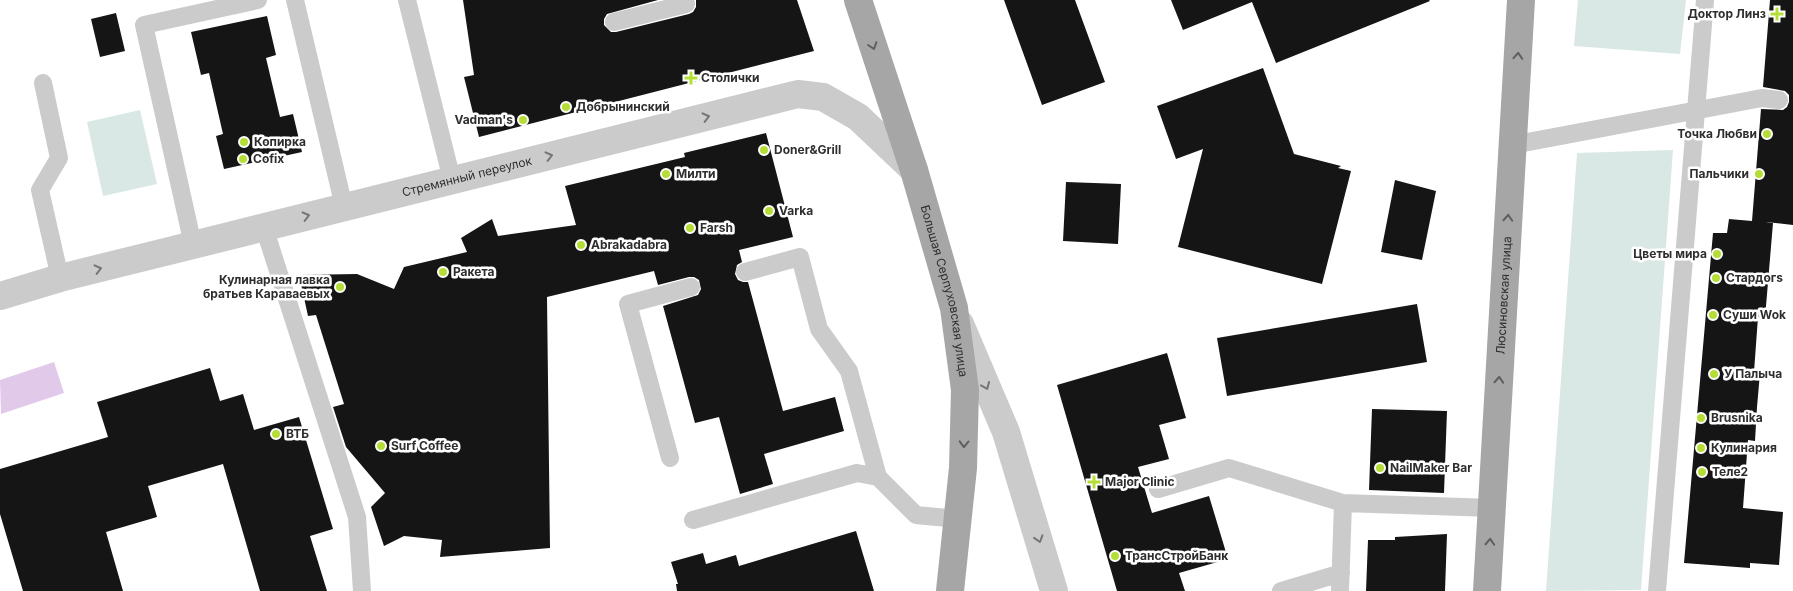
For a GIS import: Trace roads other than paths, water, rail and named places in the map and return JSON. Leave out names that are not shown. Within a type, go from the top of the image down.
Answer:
[{"type":"main road","name":"Большая Серпуховская улица","points":[[858,0],[914,170],[954,308],[965,390],[963,468],[950,591]]},
{"type":"main road","name":"Люсиновская улица","points":[[1488,591],[1521,0]]},
{"type":"street","name":"Стремянный переулок","points":[[0,296],[60,278],[193,244],[798,94],[823,97],[858,117],[914,170]]},
{"type":"street","points":[[954,308],[1006,432],[1054,591]]},
{"type":"lane","points":[[193,244],[144,25],[258,0]]},
{"type":"lane","points":[[295,0],[344,207]]},
{"type":"lane","points":[[407,0],[452,180]]},
{"type":"lane","points":[[614,22],[686,4],[685,0]]},
{"type":"lane","points":[[1657,591],[1705,0]]},
{"type":"lane","points":[[42,83],[59,158],[40,190],[60,278]]},
{"type":"lane","points":[[1512,145],[1762,98],[1779,100]]},
{"type":"lane","points":[[264,227],[357,517],[362,591]]},
{"type":"lane","points":[[745,272],[800,257],[819,329],[849,371],[878,477],[916,515],[958,519]]},
{"type":"lane","points":[[670,458],[628,304],[690,287]]},
{"type":"lane","points":[[1158,489],[1229,468],[1343,503],[1492,508]]},
{"type":"lane","points":[[693,520],[857,473],[878,477]]},
{"type":"lane","points":[[1340,591],[1343,503]]},
{"type":"lane","points":[[1281,591],[1341,573]]},
{"type":"place","name":"Доктор Линз","points":[[1777,14]]},
{"type":"place","name":"Столички","points":[[691,78]]},
{"type":"place","name":"Добрынинский","points":[[566,107]]},
{"type":"place","name":"Vadman's","points":[[523,120]]},
{"type":"place","name":"Точка Любви","points":[[1767,134]]},
{"type":"place","name":"Копирка","points":[[244,142]]},
{"type":"place","name":"Doner&Grill","points":[[764,150]]},
{"type":"place","name":"Cofix","points":[[243,159]]},
{"type":"place","name":"Милти","points":[[666,174]]},
{"type":"place","name":"Пальчики","points":[[1759,174]]},
{"type":"place","name":"Varka","points":[[769,211]]},
{"type":"place","name":"Farsh","points":[[690,228]]},
{"type":"place","name":"Abrakadabra","points":[[581,245]]},
{"type":"place","name":"Цветы мира","points":[[1717,254]]},
{"type":"place","name":"Ракета","points":[[443,272]]},
{"type":"place","name":"Стардогs","points":[[1716,278]]},
{"type":"place","name":"Кулинарная лавка братьев Караваевых","points":[[340,287]]},
{"type":"place","name":"Суши Wok","points":[[1713,315]]},
{"type":"place","name":"У Палыча","points":[[1714,374]]},
{"type":"place","name":"Brusnika","points":[[1701,418]]},
{"type":"place","name":"ВТБ","points":[[276,434]]},
{"type":"place","name":"Surf Coffee","points":[[381,446]]},
{"type":"place","name":"Кулинария","points":[[1701,448]]},
{"type":"place","name":"NailMaker Bar","points":[[1380,468]]},
{"type":"place","name":"Теле2","points":[[1702,472]]},
{"type":"place","name":"Major Clinic","points":[[1094,482]]},
{"type":"place","name":"ТрансСтройБанк","points":[[1115,556]]}]
